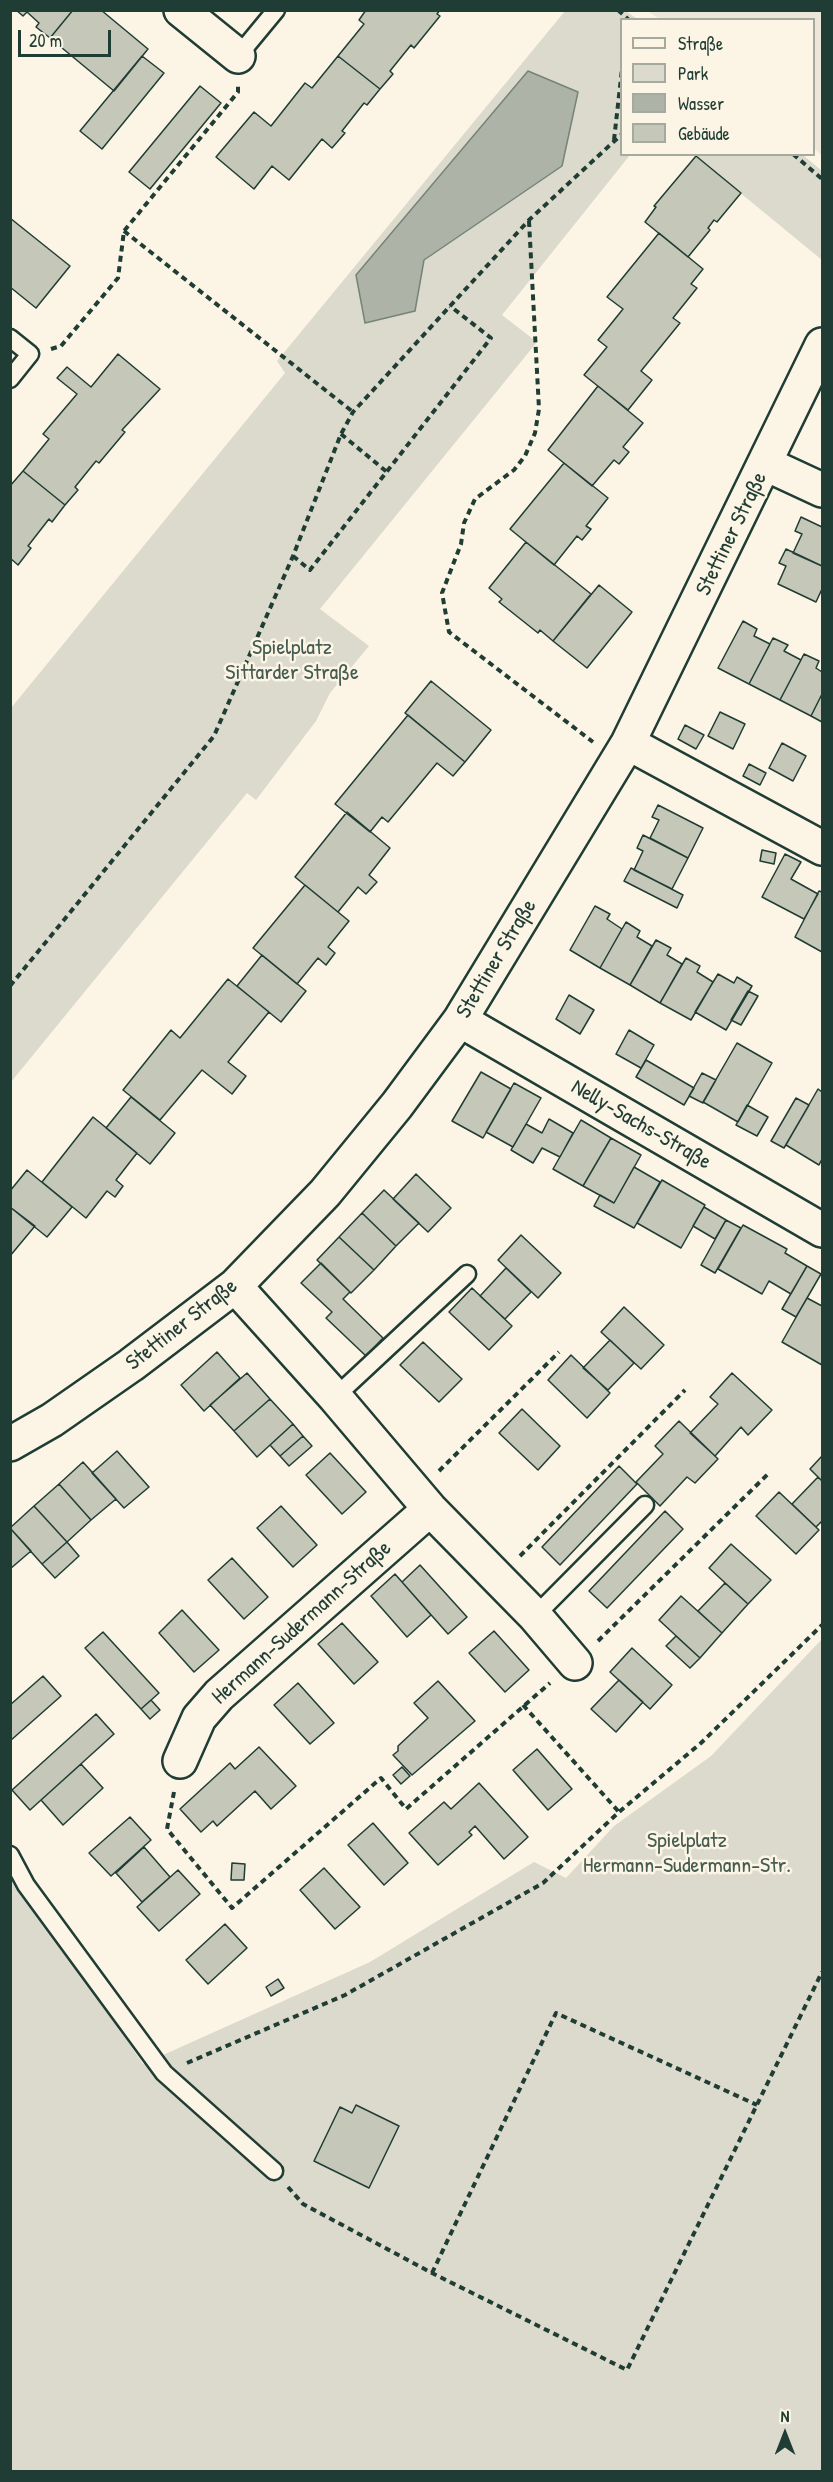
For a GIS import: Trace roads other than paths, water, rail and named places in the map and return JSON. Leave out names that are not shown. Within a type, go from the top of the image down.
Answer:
[{"type":"street","points":[[181,10],[238,56]]},
{"type":"street","name":"Stettiner Straße","points":[[10,1444],[52,1420],[131,1365],[235,1286],[325,1193],[397,1106],[460,1020],[623,752],[766,464],[822,345]]},
{"type":"street","points":[[766,464],[822,490]]},
{"type":"street","points":[[623,752],[822,848]]},
{"type":"street","name":"Nelly-Sachs-Straße","points":[[460,1020],[822,1230]]},
{"type":"street","points":[[235,1286],[335,1396],[424,1500],[535,1616],[575,1663]]},
{"type":"street","name":"Hermann-Sudermann-Straße","points":[[180,1761],[199,1718],[219,1695],[424,1500]]},
{"type":"lane","points":[[238,56],[276,10]]},
{"type":"lane","points":[[10,338],[30,354],[10,379]]},
{"type":"lane","points":[[335,1396],[467,1274]]},
{"type":"lane","points":[[535,1616],[645,1505]]},
{"type":"lane","points":[[10,1855],[26,1885],[165,2073],[274,2171]]},
{"type":"water","points":[[528,71],[578,92],[562,166],[424,260],[415,311],[365,323],[356,275]]},
{"type":"park label","name":"Spielplatz Sittarder Straße","points":[[292,660]]},
{"type":"park label","name":"Spielplatz Hermann-Sudermann-Str.","points":[[687,1854]]}]
